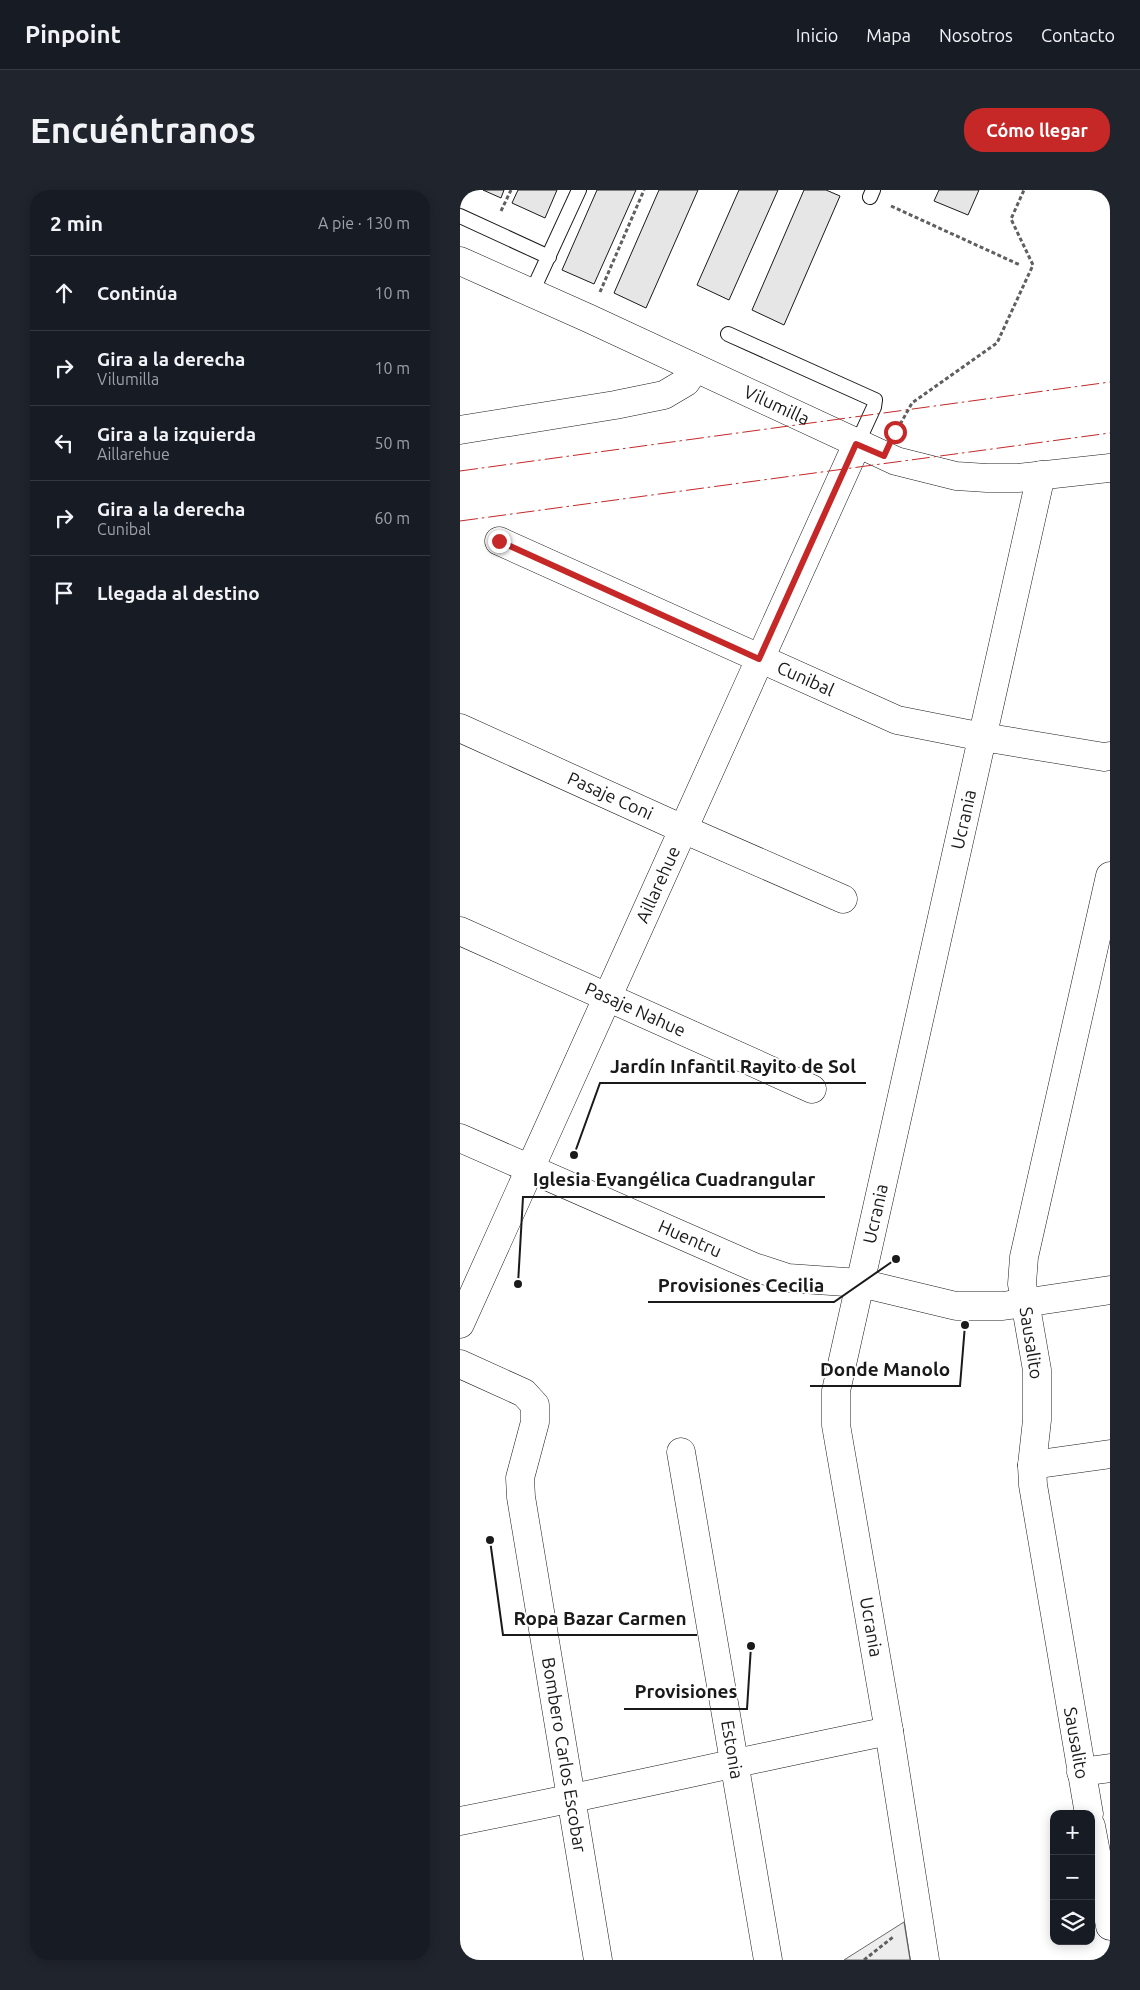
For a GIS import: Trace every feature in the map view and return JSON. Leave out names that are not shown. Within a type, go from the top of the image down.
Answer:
[{"type":"street","name":"Vilumilla","points":[[460,261],[532,292],[856,444],[926,470],[956,476],[1002,478],[1110,468]]},
{"type":"street","points":[[460,430],[615,405],[664,395],[686,382],[695,368]]},
{"type":"street","name":"Aillarehue","points":[[460,1324],[856,444]]},
{"type":"street","name":"Ucrania","points":[[925,1960],[889,1731],[836,1425],[836,1392],[1041,474]]},
{"type":"street","name":"Cunibal","points":[[499,541],[898,720],[983,737],[1104,757],[1110,756]]},
{"type":"street","name":"Pasaje Coni","points":[[460,728],[683,829],[843,898]]},
{"type":"street","name":"Sausalito","points":[[1088,1810],[1032,1465],[1037,1420],[1037,1370],[1022,1284],[1024,1257],[1110,876]]},
{"type":"street","name":"Pasaje Nahue","points":[[460,931],[812,1089]]},
{"type":"street","name":"Huentru","points":[[460,1138],[774,1274],[802,1280],[860,1283],[956,1306],[988,1307],[1110,1290]]},
{"type":"street","name":"Bombero Carlos Escobar","points":[[460,1364],[524,1392],[535,1405],[535,1422],[520,1478],[521,1497],[598,1960]]},
{"type":"street","name":"Estonia","points":[[681,1452],[768,1960]]},
{"type":"street","points":[[1032,1465],[1110,1454]]},
{"type":"street","points":[[460,1820],[572,1800],[735,1762],[889,1731]]},
{"type":"street","points":[[1081,1772],[1110,1768]]},
{"type":"street","points":[[1095,1847],[1110,1926]]},
{"type":"lane","points":[[532,292],[579,190]]},
{"type":"lane","points":[[460,216],[549,257]]},
{"type":"lane","points":[[728,334],[875,400],[874,407],[856,444]]},
{"type":"path","points":[[598,295],[644,190]]},
{"type":"path","points":[[884,456],[912,402],[997,343],[1033,266],[1011,219],[1024,190]]},
{"type":"path","points":[[872,193],[1020,265]]},
{"type":"shaded area","points":[[904,1922],[910,1960],[844,1960]]},
{"type":"building","points":[[483,190],[504,190],[501,198]]},
{"type":"building","points":[[518,190],[557,190],[545,218],[512,203]]},
{"type":"building","points":[[597,190],[636,190],[594,284],[562,270]]},
{"type":"building","points":[[659,190],[698,190],[646,308],[614,293]]},
{"type":"building","points":[[739,190],[778,190],[729,300],[697,285]]},
{"type":"building","points":[[804,190],[826,190],[840,196],[784,325],[752,310]]},
{"type":"building","points":[[939,190],[979,190],[968,215],[934,201]]},
{"type":"power","points":[[460,471],[1110,382]]},
{"type":"power","points":[[460,521],[1110,433]]},
{"type":"place","name":"Jardín Infantil Rayito de Sol","points":[[574,1155]]},
{"type":"place","name":"Provisiones Cecilia","points":[[896,1259]]},
{"type":"place","name":"Iglesia Evangélica Cuadrangular","points":[[518,1284]]},
{"type":"place","name":"Donde Manolo","points":[[965,1325]]},
{"type":"place","name":"Ropa Bazar Carmen","points":[[490,1540]]},
{"type":"place","name":"Provisiones","points":[[751,1646]]},
{"type":"route","points":[[499,541],[759,659],[856,444],[884,456],[895,432]]}]
